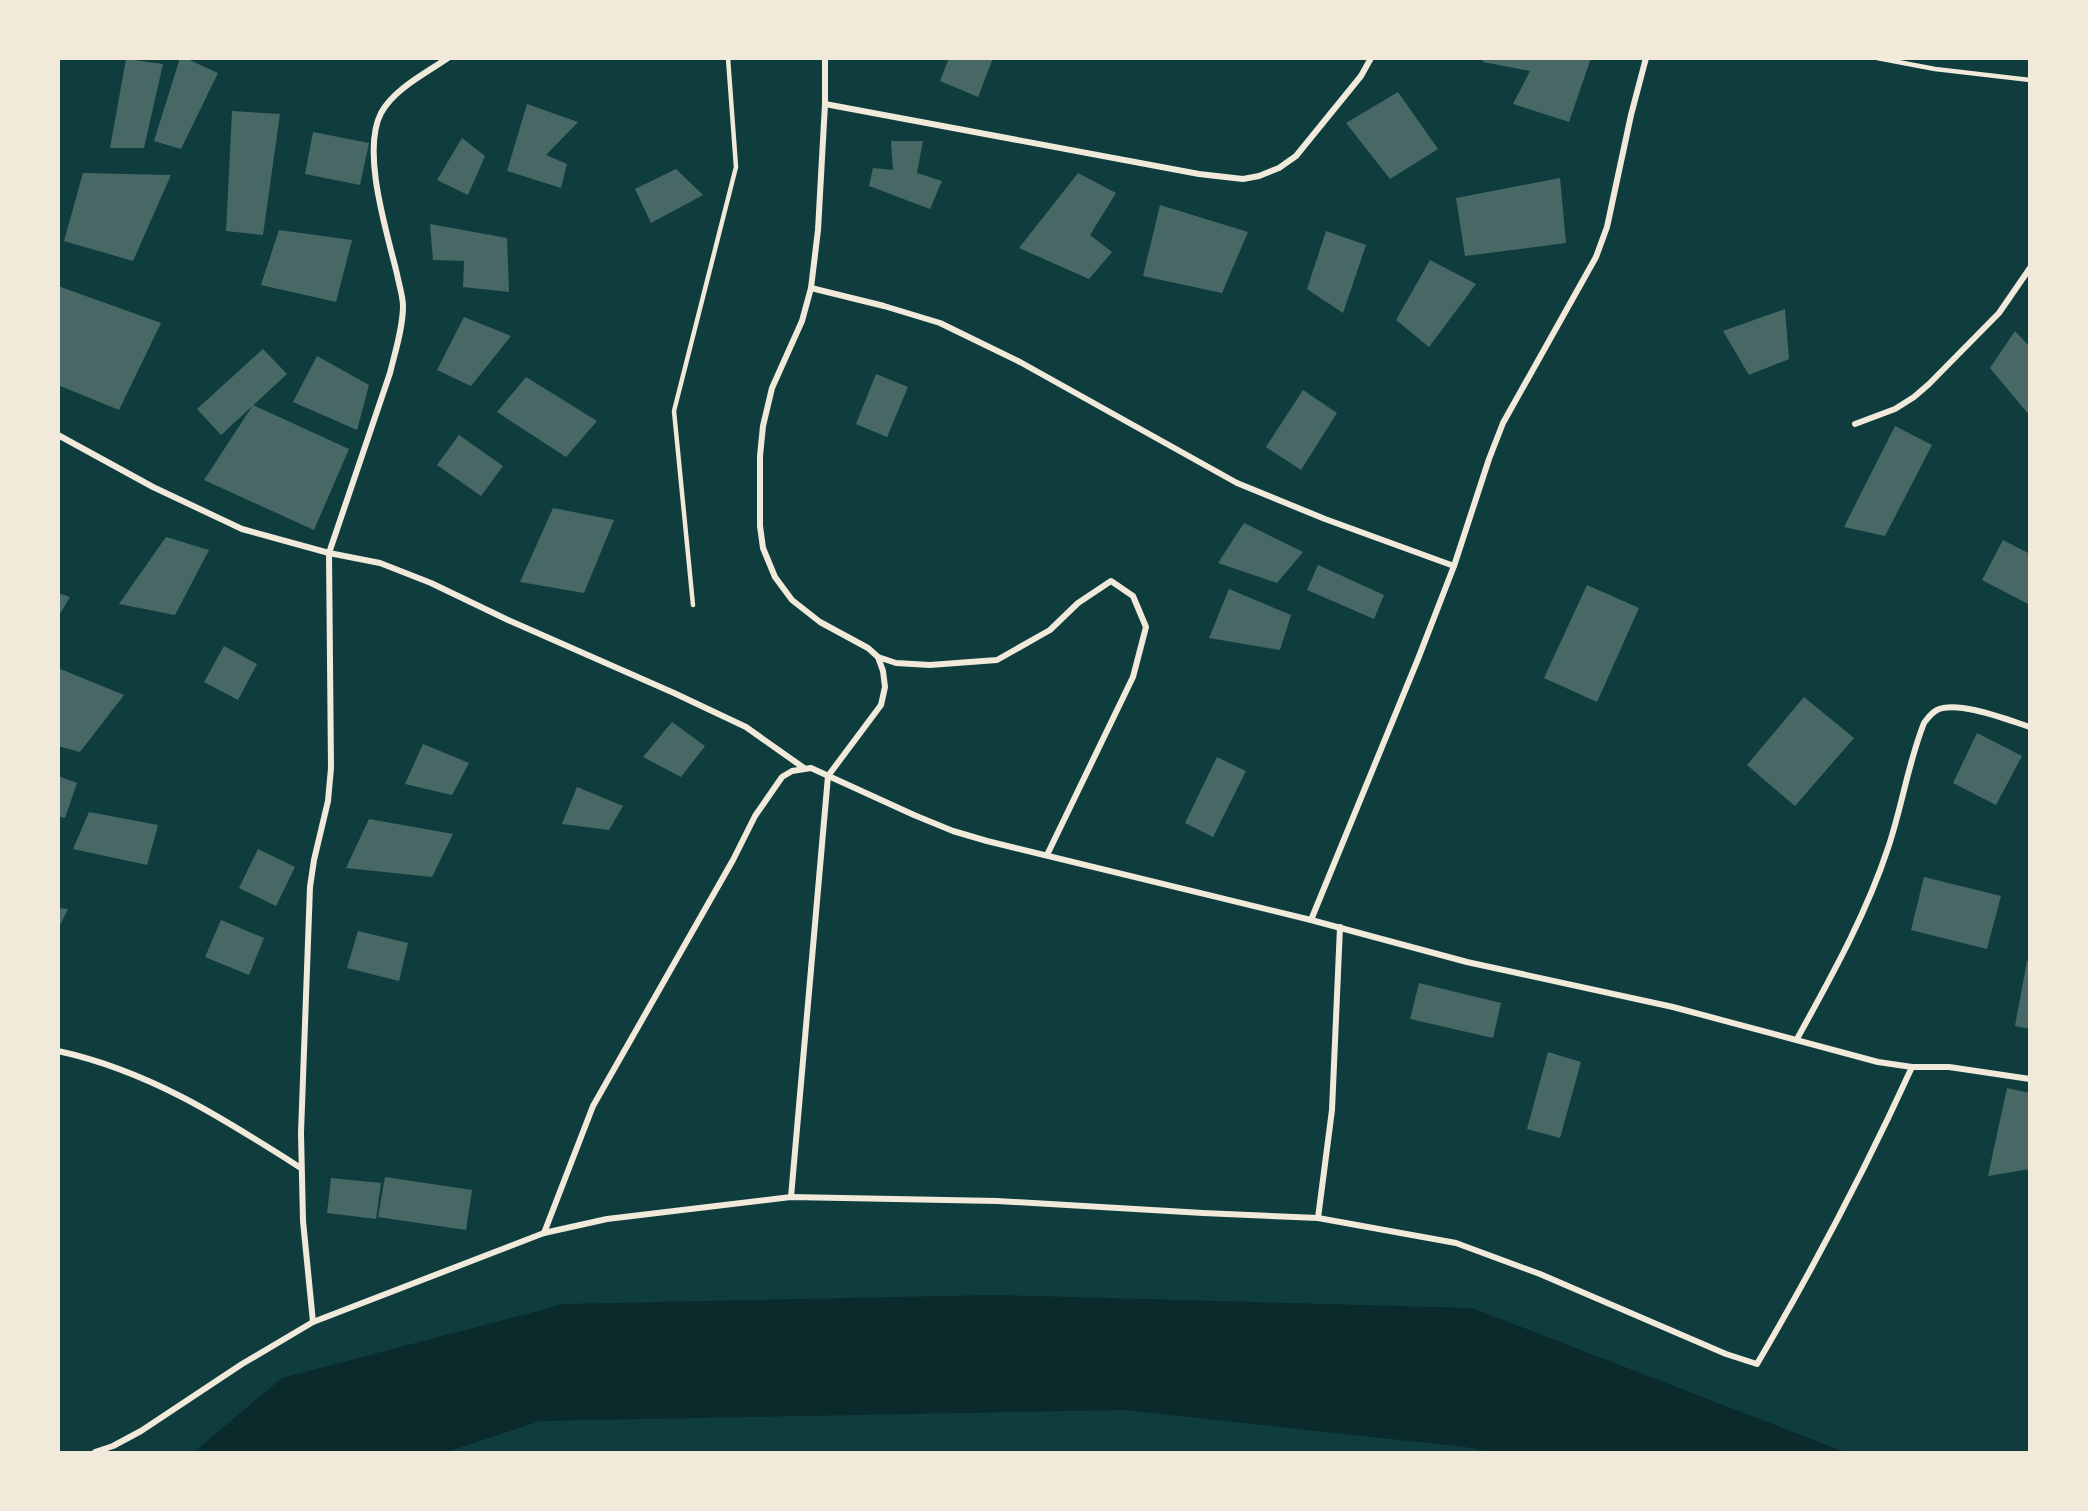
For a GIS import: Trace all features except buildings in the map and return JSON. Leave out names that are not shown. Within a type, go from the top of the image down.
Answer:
[{"type":"street","points":[[313,1322],[303,1221],[301,1133],[304,1001],[310,886],[328,801],[331,768],[329,552],[390,373],[403,306],[375,174],[376,129],[381,114],[402,90],[448,58]]},
{"type":"street","points":[[825,58],[825,104],[818,230],[811,288],[802,321],[772,388],[763,426],[759,497],[763,548],[775,577],[792,600],[820,622],[867,648],[878,657],[896,663],[930,665],[997,660],[1050,630],[1078,603],[1111,581],[1133,596],[1146,627],[1133,677],[1047,855]]},
{"type":"street","points":[[825,104],[1200,174],[1243,179],[1280,168],[1296,156],[1361,76],[1371,58]]},
{"type":"street","points":[[1311,920],[1454,566],[1503,423],[1596,256],[1607,227],[1646,58]]},
{"type":"street","points":[[1855,424],[1895,409],[1929,384],[1999,313],[2030,268]]},
{"type":"street","points":[[811,288],[940,323],[1020,362],[1237,483],[1324,519],[1454,566]]},
{"type":"street","points":[[58,435],[153,487],[242,529],[380,563],[431,583],[746,727],[804,768]]},
{"type":"street","points":[[791,1197],[828,776],[880,705],[885,687],[878,657]]},
{"type":"street","points":[[1797,1039],[1833,973],[1869,897],[1888,848],[1924,723],[1931,713],[1940,709],[1964,708],[2030,728]]},
{"type":"street","points":[[544,1233],[580,1135],[610,1074],[733,860],[755,816],[782,777],[804,768],[811,768],[952,831],[1340,927],[1467,962],[1673,1007],[1878,1062],[1949,1067],[2030,1079]]},
{"type":"street","points":[[1318,1218],[1332,1110],[1340,927]]},
{"type":"street","points":[[58,1051],[82,1056],[136,1074],[217,1115],[302,1168]]},
{"type":"street","points":[[94,1452],[113,1446],[141,1431],[242,1364],[313,1322],[544,1233],[607,1219],[791,1197],[997,1201],[1203,1214],[1318,1218],[1456,1243],[1540,1274],[1726,1354],[1757,1364],[1840,1216],[1912,1066]]},
{"type":"lane","points":[[693,605],[674,411],[736,167],[728,58]]},
{"type":"lane","points":[[1877,58],[1935,69],[2030,80]]},
{"type":"water","points":[[994,1295],[1472,1308],[1845,1452],[1490,1452],[1465,1447],[1123,1410],[540,1421],[447,1452],[194,1452],[282,1378],[564,1304]]}]
